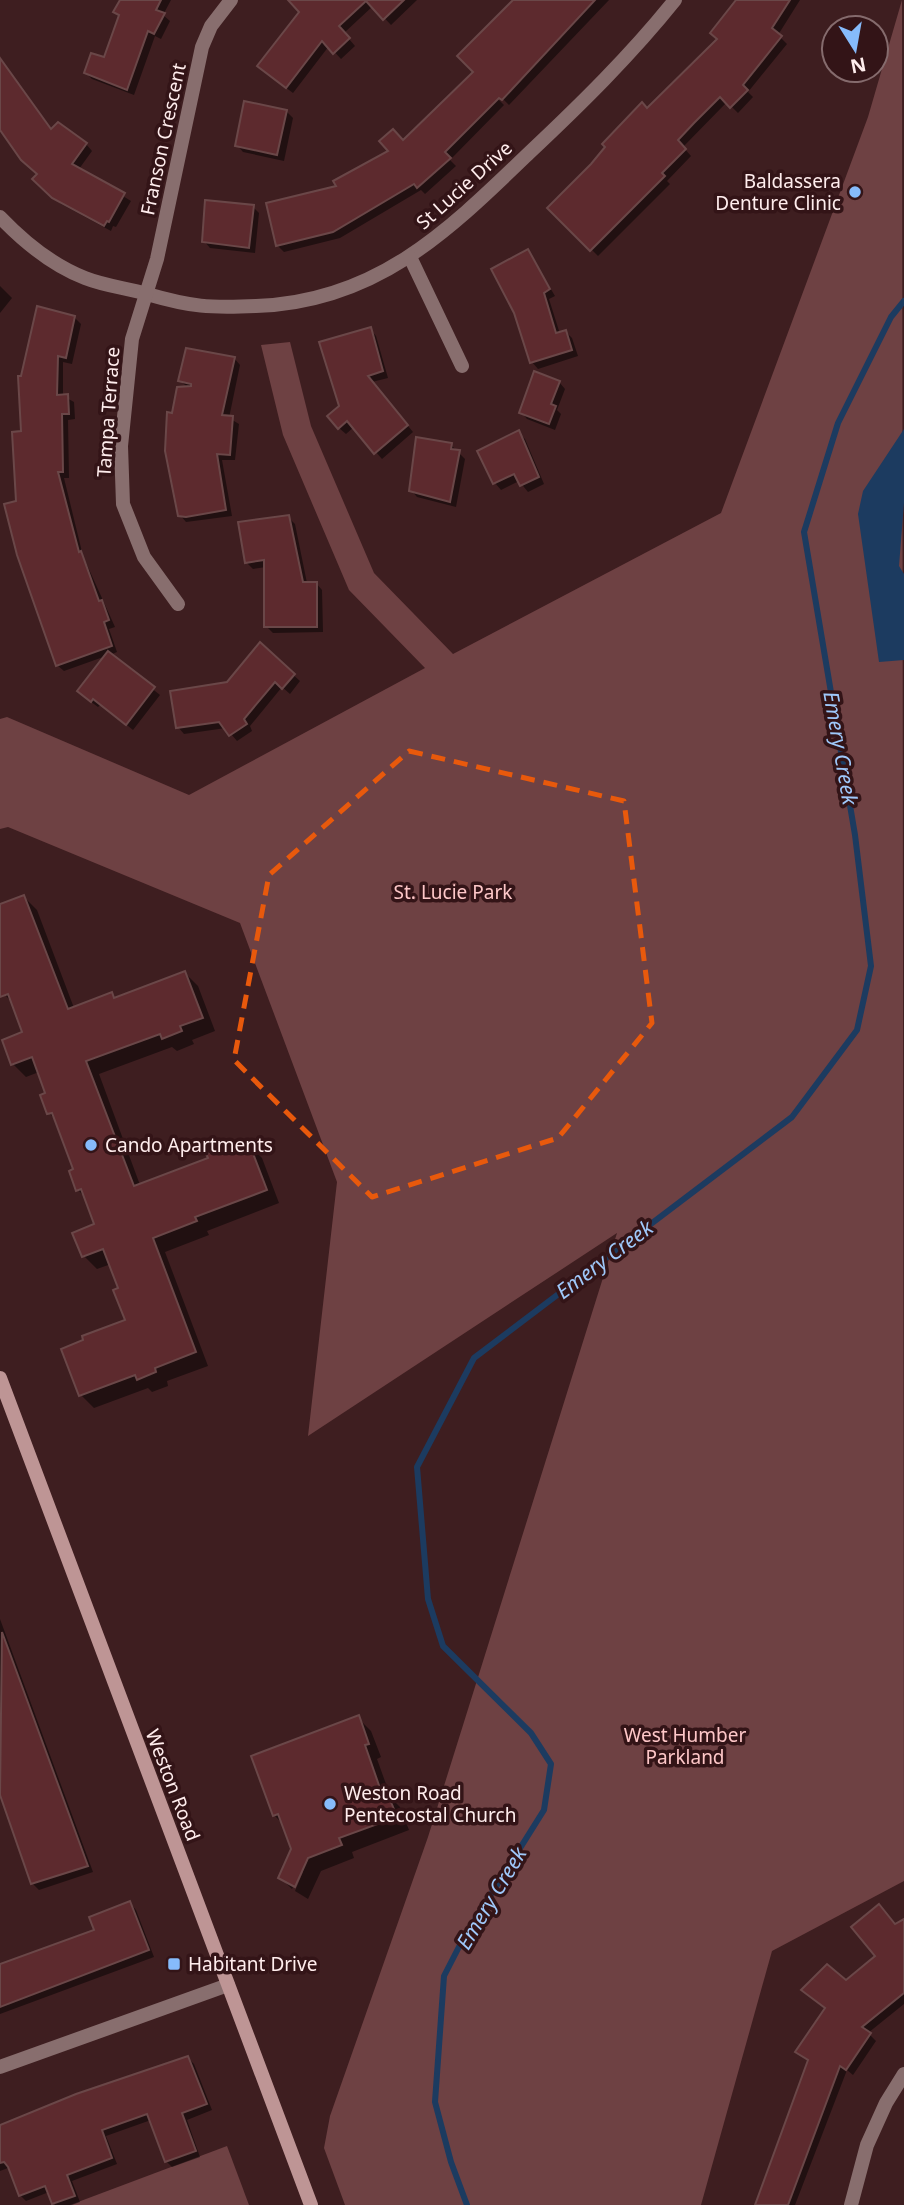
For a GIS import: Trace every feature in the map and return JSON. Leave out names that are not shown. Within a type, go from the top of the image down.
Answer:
[{"type":"main road","name":"Weston Road","points":[[0,1378],[311,2205]]},
{"type":"street","name":"Franson Crescent","points":[[147,294],[202,47],[211,26],[231,0]]},
{"type":"street","name":"St Lucie Drive","points":[[0,217],[34,247],[85,278],[199,307],[290,305],[359,286],[410,257],[454,225],[588,97],[674,0]]},
{"type":"street","points":[[410,257],[462,366]]},
{"type":"street","name":"Tampa Terrace","points":[[147,294],[132,339],[121,446],[123,504],[144,557],[178,604]]},
{"type":"street","points":[[0,2067],[228,1985]]},
{"type":"street","points":[[851,2205],[867,2145],[886,2103],[904,2074]]},
{"type":"highlighted area","points":[[409,751],[624,801],[652,1023],[558,1138],[372,1197],[234,1060],[269,875]]},
{"type":"green space","name":"West Humber Parkland","points":[[902,0],[904,1881],[772,1951],[701,2205],[345,2205],[324,2148],[330,2116],[428,1837],[617,1233],[308,1436],[337,1182],[240,923],[8,827],[0,829],[0,719],[7,717],[189,795],[425,668],[349,590],[283,435],[261,345],[290,342],[311,426],[374,573],[453,654],[721,513],[868,117],[878,84],[890,84],[890,41]]},
{"type":"green space","points":[[227,2146],[249,2205],[70,2205]]},
{"type":"water","points":[[904,429],[904,503],[899,566],[904,574],[904,660],[879,662],[858,514],[863,491]]},
{"type":"building","points":[[120,0],[161,0],[156,10],[165,13],[154,34],[148,31],[127,90],[84,73],[91,53],[104,57],[119,15],[113,12]]},
{"type":"building","points":[[288,0],[404,0],[383,20],[366,1],[339,26],[350,38],[333,54],[322,41],[286,88],[257,66],[299,12]]},
{"type":"building","points":[[513,0],[595,0],[502,100],[499,98],[445,152],[451,158],[417,188],[414,184],[333,232],[276,246],[266,203],[336,186],[333,181],[388,151],[379,141],[393,129],[403,140],[473,72],[457,56]]},
{"type":"building","points":[[736,0],[790,0],[772,28],[782,36],[743,85],[748,90],[730,108],[720,97],[694,123],[678,140],[686,149],[662,173],[665,176],[590,251],[547,208],[591,164],[605,147],[602,144],[642,102],[647,108],[717,39],[710,33]]},
{"type":"building","points":[[0,58],[51,129],[58,122],[87,143],[72,164],[125,193],[104,226],[52,198],[32,179],[37,174],[21,160],[0,130]]},
{"type":"building","points":[[244,101],[287,110],[277,155],[235,146]]},
{"type":"building","points":[[205,200],[254,205],[249,248],[202,242]]},
{"type":"building","points":[[528,249],[550,289],[544,293],[556,333],[566,330],[572,350],[530,363],[514,313],[491,269]]},
{"type":"building","points":[[37,306],[75,316],[66,358],[58,356],[57,395],[68,394],[69,414],[62,414],[63,472],[58,472],[79,552],[81,551],[99,601],[102,600],[109,620],[104,622],[112,646],[56,666],[17,555],[4,504],[16,501],[12,432],[21,431],[18,376],[21,376]]},
{"type":"building","points":[[371,327],[383,371],[368,376],[408,425],[374,454],[347,421],[338,429],[327,416],[339,406],[319,342]]},
{"type":"building","points":[[186,348],[235,357],[222,415],[233,416],[230,455],[217,454],[226,510],[186,517],[178,516],[165,451],[167,412],[172,413],[177,387],[191,386],[178,381]]},
{"type":"building","points":[[534,371],[560,381],[551,404],[556,406],[549,424],[519,413]]},
{"type":"building","points":[[519,430],[539,477],[520,486],[514,474],[493,484],[477,451]]},
{"type":"building","points":[[416,437],[452,443],[451,449],[460,450],[450,502],[409,491]]},
{"type":"building","points":[[289,515],[303,582],[317,582],[317,627],[264,627],[264,560],[245,563],[238,522]]},
{"type":"building","points":[[260,642],[295,674],[282,689],[275,682],[244,719],[247,724],[229,736],[219,722],[176,728],[170,691],[227,682]]},
{"type":"building","points":[[108,651],[155,687],[126,725],[93,699],[91,702],[77,691]]},
{"type":"building","name":"Cando Apartments","points":[[24,895],[68,1009],[112,992],[114,998],[185,971],[203,1018],[180,1026],[182,1031],[162,1039],[160,1034],[86,1061],[134,1186],[208,1158],[206,1154],[225,1147],[227,1151],[249,1143],[267,1190],[195,1217],[197,1221],[153,1238],[196,1352],[155,1368],[156,1372],[137,1380],[135,1375],[79,1396],[61,1349],[83,1340],[82,1336],[125,1320],[113,1290],[118,1288],[103,1249],[82,1257],[72,1233],[94,1224],[81,1189],[76,1191],[69,1171],[73,1169],[52,1113],[47,1114],[40,1095],[45,1093],[32,1057],[11,1065],[2,1040],[22,1032],[8,994],[0,997],[0,904]]},
{"type":"building","points":[[2,1632],[88,1866],[31,1884],[0,1795]]},
{"type":"building","name":"Weston Road Pentecostal Church","points":[[359,1715],[369,1744],[365,1745],[382,1794],[387,1792],[397,1817],[339,1838],[342,1845],[308,1858],[295,1887],[278,1878],[291,1849],[278,1814],[273,1816],[251,1756]]},
{"type":"building","points":[[130,1901],[149,1950],[0,2007],[0,1964],[94,1930],[89,1917]]},
{"type":"building","points":[[879,1904],[895,1924],[904,1919],[904,1993],[862,2027],[871,2033],[846,2070],[840,2066],[788,2205],[755,2205],[808,2060],[795,2052],[825,2008],[801,1990],[827,1964],[846,1980],[875,1956],[851,1927]]},
{"type":"building","points":[[188,2056],[207,2104],[182,2113],[196,2151],[165,2162],[147,2114],[102,2130],[112,2158],[67,2175],[75,2196],[52,2204],[45,2186],[19,2196],[8,2167],[4,2162],[0,2163],[0,2125],[76,2094]]},
{"type":"waterway","name":"Emery Creek","points":[[467,2205],[451,2162],[435,2102],[444,1976],[463,1939],[544,1810],[551,1764],[531,1733],[443,1646],[428,1599],[417,1467],[474,1358],[792,1117],[857,1030],[871,966],[855,835],[804,532],[838,423],[891,317],[904,301]]},
{"type":"place","name":"Baldassera Denture Clinic","points":[[855,192]]},
{"type":"place","name":"Cando Apartments","points":[[91,1145]]},
{"type":"place","name":"Weston Road Pentecostal Church","points":[[330,1804]]},
{"type":"place","name":"Habitant Drive","points":[[174,1964]]},
{"type":"park label","name":"St. Lucie Park","points":[[453,892]]}]
